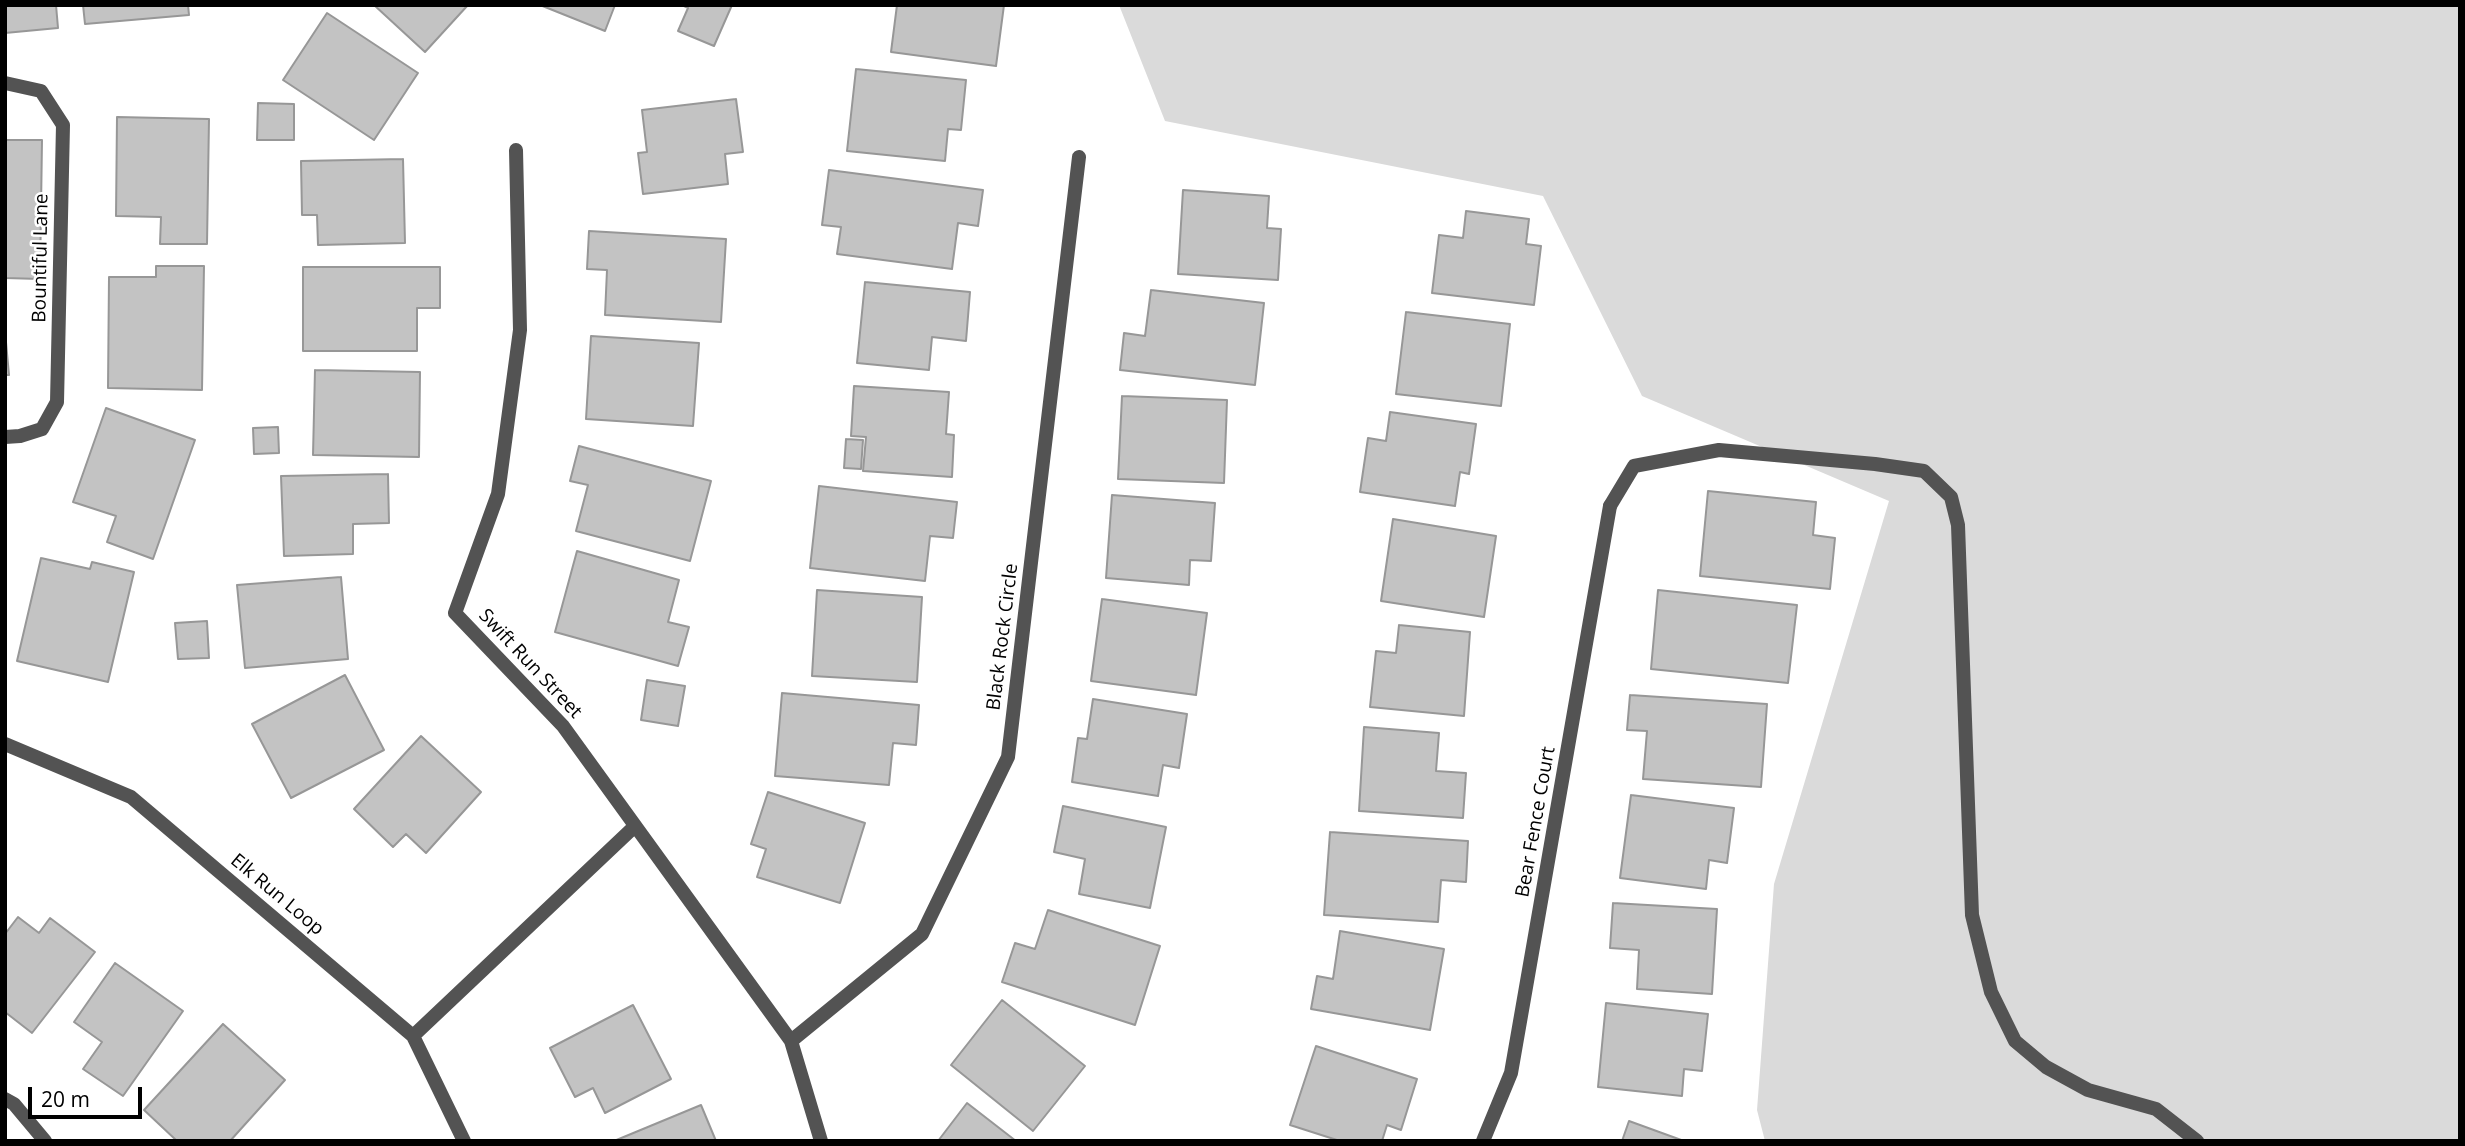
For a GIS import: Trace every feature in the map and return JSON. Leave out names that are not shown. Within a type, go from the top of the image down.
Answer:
[{"type":"street","name":"Bountiful Lane","points":[[5,83],[41,91],[63,125],[57,402],[42,429],[20,436],[5,437]]},
{"type":"street","name":"Swift Run Street","points":[[516,150],[519,344],[498,494],[455,613],[563,726],[791,1041],[821,1141]]},
{"type":"street","name":"Black Rock Circle","points":[[791,1041],[922,934],[1008,757],[1079,157]]},
{"type":"street","name":"Bear Fence Court","points":[[1483,1141],[1511,1073],[1611,506],[1634,466],[1718,450],[1924,471],[1951,497],[1958,525],[1972,915],[1991,992],[2015,1041],[2046,1066],[2088,1090],[2157,1109],[2197,1141]]},
{"type":"street","name":"Elk Run Loop","points":[[5,744],[131,797],[413,1036],[464,1141]]},
{"type":"street","points":[[413,1036],[634,827]]},
{"type":"street","points":[[5,1099],[14,1104],[45,1141]]},
{"type":"shaded area","points":[[1119,5],[2460,5],[2460,1141],[1765,1141],[1757,1110],[1774,884],[1889,501],[1642,396],[1543,196],[1165,121]]},
{"type":"building","points":[[5,5],[56,5],[58,28],[5,33]]},
{"type":"building","points":[[83,5],[188,5],[189,15],[85,24]]},
{"type":"building","points":[[374,5],[468,5],[425,52]]},
{"type":"building","points":[[540,5],[615,5],[605,31]]},
{"type":"building","points":[[682,5],[732,5],[714,46],[678,31],[688,8]]},
{"type":"building","points":[[897,5],[1004,5],[996,66],[891,52]]},
{"type":"building","points":[[327,13],[418,73],[374,140],[283,80]]},
{"type":"building","points":[[856,69],[966,80],[961,130],[948,129],[945,161],[847,151]]},
{"type":"building","points":[[736,99],[743,152],[725,154],[728,184],[643,194],[638,153],[647,152],[642,110]]},
{"type":"building","points":[[258,103],[294,104],[294,140],[257,140]]},
{"type":"building","points":[[117,117],[209,119],[207,244],[160,244],[161,217],[116,216]]},
{"type":"building","points":[[5,140],[42,140],[40,279],[5,278]]},
{"type":"building","points":[[403,159],[405,243],[318,245],[317,215],[302,215],[301,161]]},
{"type":"building","points":[[829,170],[983,190],[978,226],[958,223],[952,269],[837,254],[841,227],[822,225]]},
{"type":"building","points":[[1183,190],[1269,196],[1267,228],[1281,229],[1278,280],[1178,274]]},
{"type":"building","points":[[1466,211],[1529,219],[1526,244],[1541,246],[1534,305],[1432,293],[1439,235],[1463,238]]},
{"type":"building","points":[[589,231],[726,239],[721,322],[605,315],[607,270],[587,269]]},
{"type":"building","points":[[156,266],[204,266],[202,390],[108,388],[109,277],[156,277]]},
{"type":"building","points":[[303,267],[440,267],[440,308],[417,308],[417,351],[303,351]]},
{"type":"building","points":[[865,282],[970,292],[966,341],[932,337],[929,370],[857,363]]},
{"type":"building","points":[[1151,290],[1264,303],[1255,385],[1120,370],[1124,333],[1145,336]]},
{"type":"building","points":[[1406,312],[1510,324],[1501,406],[1396,394]]},
{"type":"building","points":[[5,331],[9,375],[5,375]]},
{"type":"building","points":[[591,336],[699,343],[693,426],[586,419]]},
{"type":"building","points":[[315,370],[420,372],[419,457],[313,455]]},
{"type":"building","points":[[854,386],[949,392],[946,434],[954,435],[952,477],[863,471],[866,437],[851,436]]},
{"type":"building","points":[[1122,396],[1227,400],[1224,483],[1118,479]]},
{"type":"building","points":[[106,408],[195,440],[153,559],[107,542],[116,516],[73,502]]},
{"type":"building","points":[[1390,412],[1476,424],[1469,474],[1460,472],[1455,506],[1360,492],[1368,438],[1386,441]]},
{"type":"building","points":[[278,427],[279,453],[254,454],[253,428]]},
{"type":"building","points":[[846,439],[863,440],[861,469],[844,468]]},
{"type":"building","points":[[579,446],[711,481],[690,561],[576,531],[588,485],[570,481]]},
{"type":"building","points":[[388,474],[389,523],[353,524],[353,554],[284,556],[281,476]]},
{"type":"building","points":[[819,486],[957,502],[953,538],[930,536],[925,581],[810,568]]},
{"type":"building","points":[[1708,491],[1816,502],[1813,535],[1835,538],[1830,589],[1700,576]]},
{"type":"building","points":[[1112,495],[1215,503],[1211,561],[1190,560],[1189,585],[1106,578]]},
{"type":"building","points":[[1393,519],[1496,536],[1484,617],[1381,601]]},
{"type":"building","points":[[577,551],[679,580],[668,622],[689,627],[678,666],[555,632]]},
{"type":"building","points":[[41,558],[90,569],[92,562],[134,572],[108,682],[17,661]]},
{"type":"building","points":[[341,577],[348,659],[245,668],[237,585]]},
{"type":"building","points":[[817,590],[922,597],[917,682],[812,676]]},
{"type":"building","points":[[1658,590],[1797,605],[1788,683],[1651,669]]},
{"type":"building","points":[[1102,599],[1207,613],[1196,695],[1091,681]]},
{"type":"building","points":[[207,621],[209,658],[178,659],[175,623]]},
{"type":"building","points":[[1399,625],[1470,632],[1464,716],[1370,707],[1376,651],[1396,653]]},
{"type":"building","points":[[345,675],[384,750],[291,798],[252,724]]},
{"type":"building","points":[[647,680],[685,686],[678,726],[641,720]]},
{"type":"building","points":[[782,693],[919,705],[916,745],[893,743],[889,785],[775,776]]},
{"type":"building","points":[[1630,695],[1767,704],[1761,787],[1643,779],[1647,731],[1627,730]]},
{"type":"building","points":[[1093,699],[1187,714],[1179,768],[1163,765],[1158,796],[1072,782],[1078,738],[1087,739]]},
{"type":"building","points":[[1364,727],[1439,733],[1436,771],[1466,773],[1463,818],[1359,811]]},
{"type":"building","points":[[421,736],[481,792],[426,853],[406,834],[393,847],[354,809]]},
{"type":"building","points":[[768,792],[865,823],[840,903],[757,877],[766,849],[751,844]]},
{"type":"building","points":[[1631,795],[1734,808],[1727,863],[1709,860],[1706,889],[1620,878]]},
{"type":"building","points":[[1063,806],[1166,827],[1150,908],[1079,894],[1085,859],[1054,852]]},
{"type":"building","points":[[1330,832],[1468,841],[1466,882],[1441,880],[1438,922],[1324,915]]},
{"type":"building","points":[[1613,903],[1717,909],[1712,994],[1637,989],[1639,950],[1610,948]]},
{"type":"building","points":[[1048,910],[1160,946],[1135,1025],[1002,982],[1015,943],[1035,949]]},
{"type":"building","points":[[18,917],[39,933],[50,918],[95,952],[32,1033],[5,1012],[5,934]]},
{"type":"building","points":[[1340,931],[1444,949],[1430,1030],[1311,1009],[1317,976],[1333,979]]},
{"type":"building","points":[[115,963],[183,1011],[123,1096],[83,1069],[102,1042],[74,1022]]},
{"type":"building","points":[[1002,1000],[1085,1066],[1033,1131],[951,1065]]},
{"type":"building","points":[[1606,1003],[1708,1014],[1702,1071],[1684,1069],[1682,1096],[1598,1087]]},
{"type":"building","points":[[633,1005],[671,1079],[605,1113],[593,1088],[575,1097],[550,1048]]},
{"type":"building","points":[[223,1024],[285,1080],[230,1141],[177,1141],[144,1110]]},
{"type":"building","points":[[1316,1046],[1417,1079],[1401,1130],[1387,1125],[1382,1141],[1340,1141],[1290,1125]]},
{"type":"building","points":[[967,1103],[1016,1141],[938,1141]]},
{"type":"building","points":[[701,1105],[716,1141],[614,1141]]},
{"type":"building","points":[[1629,1121],[1684,1141],[1622,1141]]}]
